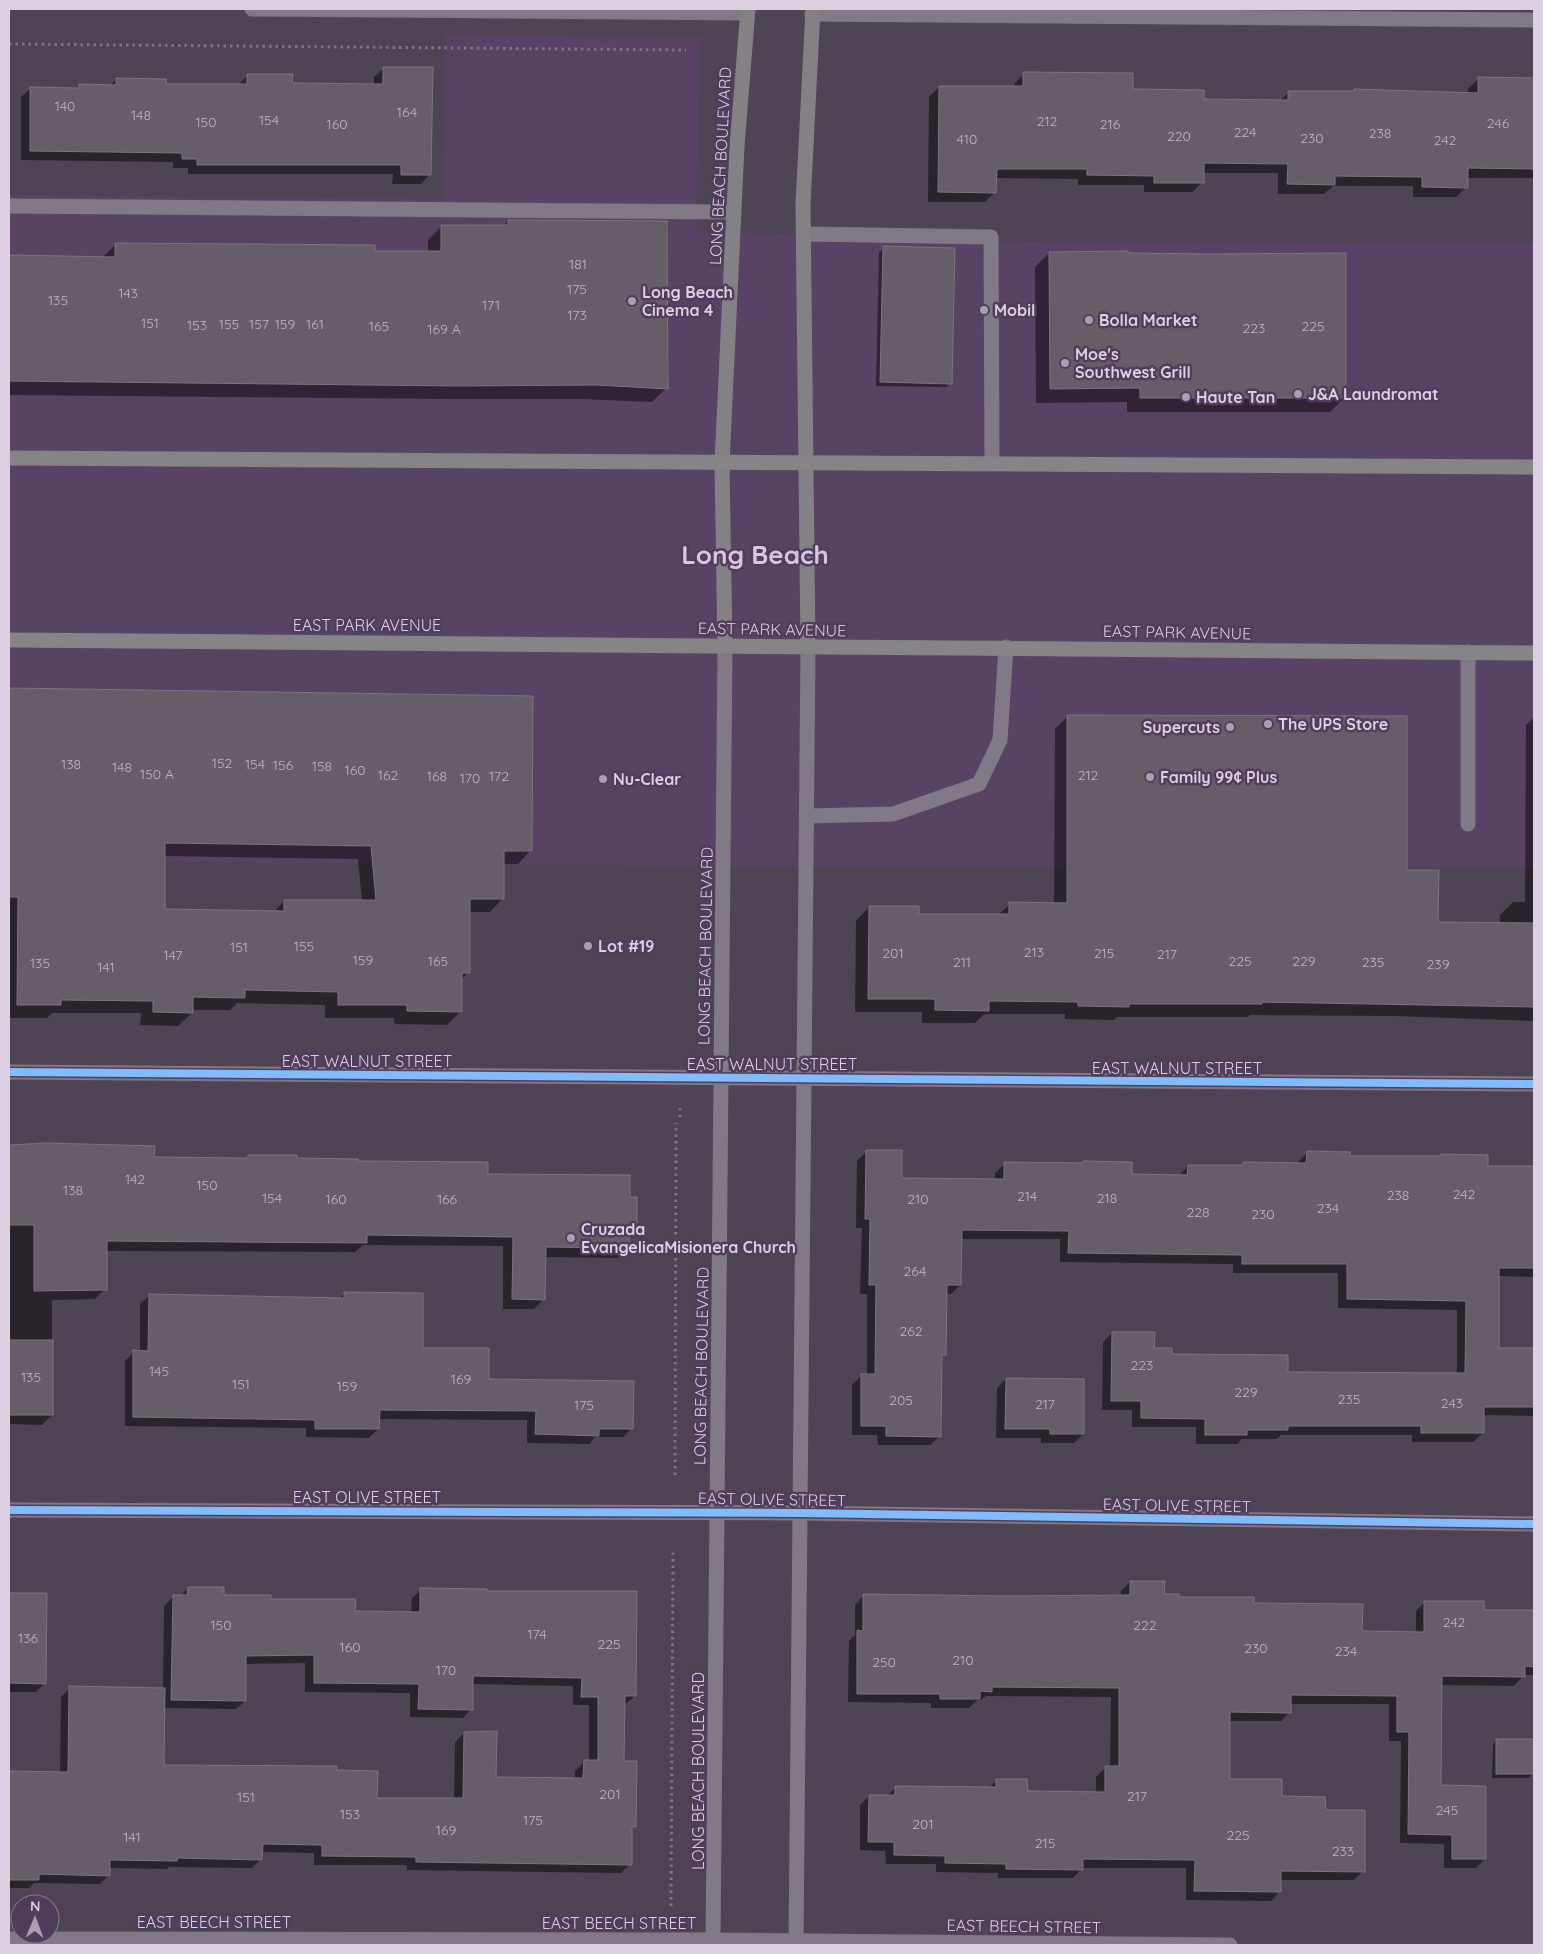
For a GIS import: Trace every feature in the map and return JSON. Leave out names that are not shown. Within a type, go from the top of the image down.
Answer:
[{"type":"highway","points":[[9,458],[1534,467]]},
{"type":"highway","name":"EAST PARK AVENUE","points":[[9,640],[1534,652]]},
{"type":"main road","name":"LONG BEACH BOULEVARD","points":[[726,647],[722,463],[734,212],[747,11]]},
{"type":"main road","points":[[808,647],[804,204],[812,12]]},
{"type":"street","points":[[252,9],[747,11]]},
{"type":"street","points":[[812,12],[997,12],[1534,20]]},
{"type":"street","points":[[9,206],[734,212]]},
{"type":"street","points":[[804,234],[991,238],[992,463]]},
{"type":"street","name":"LONG BEACH BOULEVARD","points":[[714,1943],[726,647]]},
{"type":"street","points":[[796,1943],[808,647]]},
{"type":"street","points":[[806,816],[893,814],[979,784],[1000,740],[1006,647]]},
{"type":"street","points":[[1468,652],[1468,824]]},
{"type":"street","name":"EAST WALNUT STREET","points":[[9,1072],[1534,1084]]},
{"type":"street","name":"EAST OLIVE STREET","points":[[9,1510],[800,1513],[1534,1524]]},
{"type":"street","name":"EAST BEECH STREET","points":[[9,1939],[1230,1945]]},
{"type":"path","points":[[9,44],[686,50]]},
{"type":"path","points":[[675,1475],[676,1123]]},
{"type":"path","points":[[671,1906],[673,1552]]},
{"type":"shaded area","points":[[445,34],[700,37],[696,231],[1035,242],[1534,243],[1534,868],[815,867],[9,860],[9,195],[443,199]]},
{"type":"building","points":[[383,67],[433,67],[431,175],[401,175],[401,165],[197,165],[197,159],[182,159],[182,153],[30,151],[30,87],[79,88],[79,84],[116,85],[116,78],[166,79],[166,84],[247,84],[247,74],[293,74],[292,83],[383,84]]},
{"type":"building","points":[[1023,72],[1133,73],[1133,89],[1204,90],[1204,99],[1288,100],[1288,91],[1354,91],[1354,89],[1478,93],[1478,77],[1534,78],[1534,169],[1468,168],[1468,188],[1422,187],[1422,177],[1335,176],[1335,185],[1287,184],[1288,164],[1204,163],[1204,183],[1154,183],[1154,176],[1087,175],[1087,169],[997,169],[996,193],[938,192],[939,86],[1023,86]]},
{"type":"building","points":[[508,220],[667,221],[668,389],[597,385],[459,386],[9,381],[9,255],[115,257],[115,243],[375,245],[375,251],[441,251],[441,225],[508,225]]},
{"type":"building","points":[[883,246],[955,248],[952,384],[880,382]]},
{"type":"building","points":[[1128,251],[1128,253],[1209,254],[1346,253],[1346,398],[1140,398],[1140,388],[1050,389],[1049,252]]},
{"type":"building","points":[[9,688],[533,696],[532,851],[504,851],[504,899],[470,899],[470,973],[462,973],[462,1012],[407,1011],[407,1005],[338,1005],[338,992],[245,990],[245,998],[193,997],[193,1013],[153,1012],[153,1001],[61,1000],[61,1005],[17,1005],[18,897],[9,897]],"holes":[[[165,843],[371,846],[376,900],[284,900],[284,911],[165,909]]]},
{"type":"building","points":[[1067,715],[1407,716],[1407,870],[1439,870],[1438,922],[1534,923],[1534,1007],[1262,1002],[1262,1004],[1129,1004],[1129,1007],[1078,1006],[1078,1002],[989,1001],[989,1011],[935,1010],[935,999],[868,999],[869,906],[919,906],[919,914],[1009,914],[1009,902],[1067,903]]},
{"type":"building","points":[[48,1143],[155,1146],[154,1157],[248,1158],[248,1155],[297,1155],[297,1158],[358,1159],[358,1161],[488,1162],[488,1174],[630,1175],[630,1197],[637,1197],[637,1229],[629,1229],[629,1248],[546,1247],[545,1300],[512,1299],[513,1237],[367,1235],[367,1243],[107,1241],[107,1290],[34,1291],[34,1225],[9,1225],[9,1145]]},
{"type":"building","points":[[866,1150],[902,1150],[902,1178],[1004,1179],[1004,1162],[1083,1163],[1083,1161],[1132,1162],[1132,1174],[1187,1175],[1188,1165],[1243,1165],[1243,1162],[1306,1163],[1307,1151],[1350,1152],[1350,1156],[1488,1155],[1488,1166],[1534,1166],[1534,1268],[1499,1268],[1499,1348],[1534,1348],[1534,1407],[1484,1407],[1484,1433],[1421,1433],[1421,1426],[1288,1426],[1288,1430],[1247,1430],[1247,1435],[1205,1435],[1205,1419],[1141,1418],[1141,1401],[1111,1401],[1112,1332],[1155,1332],[1154,1348],[1172,1348],[1172,1354],[1288,1355],[1288,1372],[1465,1373],[1466,1301],[1347,1299],[1347,1264],[1242,1264],[1242,1255],[1068,1253],[1069,1231],[962,1230],[961,1285],[947,1285],[946,1355],[942,1355],[941,1437],[886,1436],[886,1426],[861,1426],[861,1374],[875,1374],[876,1285],[869,1285],[870,1219],[865,1219]]},
{"type":"building","points":[[344,1292],[423,1293],[423,1348],[489,1348],[489,1379],[634,1381],[633,1429],[599,1429],[599,1436],[535,1434],[536,1411],[380,1410],[379,1429],[315,1429],[315,1420],[133,1417],[133,1350],[148,1351],[149,1294],[344,1298]]},
{"type":"building","points":[[9,1340],[53,1340],[53,1415],[9,1415]]},
{"type":"building","points":[[1006,1378],[1084,1379],[1084,1434],[1050,1434],[1050,1429],[1005,1429]]},
{"type":"building","points":[[1130,1581],[1165,1581],[1164,1594],[1179,1594],[1179,1597],[1254,1597],[1254,1603],[1363,1604],[1362,1631],[1424,1632],[1424,1601],[1484,1601],[1484,1610],[1534,1610],[1534,1667],[1525,1666],[1525,1677],[1442,1676],[1441,1785],[1486,1786],[1486,1859],[1452,1859],[1452,1835],[1408,1834],[1409,1732],[1397,1732],[1397,1696],[1291,1695],[1291,1713],[1230,1712],[1230,1779],[1282,1779],[1282,1796],[1325,1797],[1326,1810],[1365,1810],[1365,1872],[1281,1871],[1281,1892],[1194,1891],[1195,1860],[1083,1859],[1083,1870],[1006,1869],[1006,1864],[945,1863],[945,1856],[894,1855],[894,1842],[868,1842],[869,1795],[895,1795],[895,1786],[996,1787],[996,1779],[1027,1779],[1028,1791],[1105,1792],[1105,1766],[1119,1766],[1119,1688],[992,1687],[992,1692],[980,1691],[980,1699],[940,1699],[940,1694],[857,1694],[857,1630],[863,1631],[863,1594],[1130,1595]]},
{"type":"building","points":[[188,1587],[224,1587],[224,1595],[271,1595],[271,1599],[356,1599],[355,1611],[420,1612],[420,1588],[487,1589],[487,1591],[637,1591],[636,1696],[625,1696],[624,1761],[637,1761],[636,1827],[632,1827],[632,1865],[416,1862],[416,1857],[322,1856],[322,1845],[263,1844],[262,1860],[177,1858],[177,1861],[110,1860],[110,1876],[39,1874],[39,1880],[9,1880],[9,1771],[68,1772],[69,1686],[165,1688],[164,1765],[337,1766],[336,1770],[378,1771],[377,1798],[463,1798],[464,1732],[497,1731],[496,1777],[583,1778],[584,1760],[598,1760],[598,1697],[581,1697],[582,1678],[473,1676],[473,1710],[418,1709],[419,1684],[314,1683],[314,1655],[246,1656],[246,1701],[171,1700],[173,1595],[187,1595]]},
{"type":"building","points":[[9,1593],[47,1593],[46,1684],[9,1683]]},
{"type":"building","points":[[1496,1739],[1534,1739],[1534,1774],[1496,1774]]},
{"type":"cycle path","points":[[9,1072],[1534,1084]]},
{"type":"cycle path","points":[[9,1510],[800,1513],[1534,1524]]},
{"type":"place","name":"Long Beach Cinema 4","points":[[632,301]]},
{"type":"place","name":"Mobil","points":[[984,310]]},
{"type":"place","name":"Bolla Market","points":[[1089,320]]},
{"type":"place","name":"Moe's Southwest Grill","points":[[1065,363]]},
{"type":"place","name":"J&A Laundromat","points":[[1298,394]]},
{"type":"place","name":"Haute Tan","points":[[1186,397]]},
{"type":"place","name":"The UPS Store","points":[[1268,724]]},
{"type":"place","name":"Supercuts","points":[[1230,727]]},
{"type":"place","name":"Family 99¢ Plus","points":[[1150,777]]},
{"type":"place","name":"Nu-Clear","points":[[603,779]]},
{"type":"place","name":"Lot #19","points":[[588,946]]},
{"type":"place","name":"Cruzada EvangelicaMisionera Church","points":[[571,1238]]},
{"type":"district","name":"Long Beach","points":[[755,555]]}]
